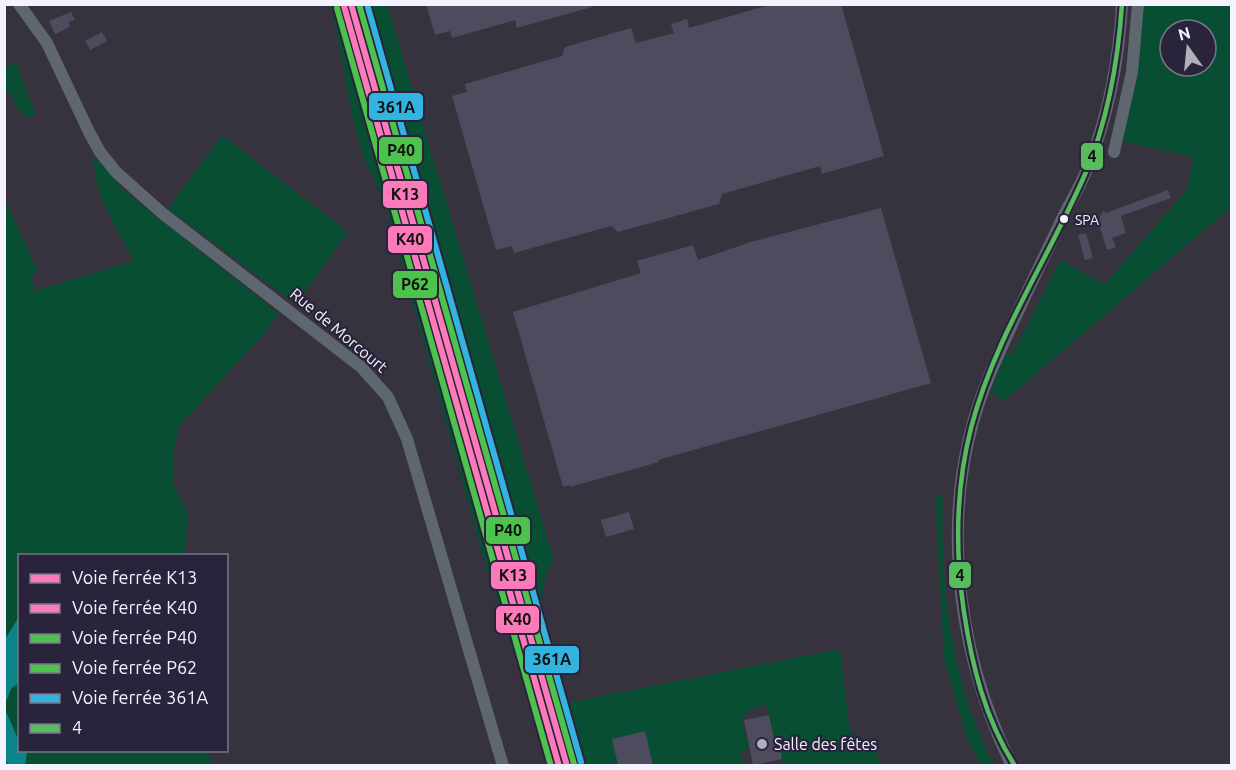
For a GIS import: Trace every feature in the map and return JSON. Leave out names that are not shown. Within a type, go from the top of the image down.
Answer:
[{"type":"street","name":"Rue de Morcourt","points":[[19,4],[47,43],[89,132],[100,152],[116,172],[162,213],[348,356],[374,378],[388,397],[396,411],[415,462],[503,765]]},
{"type":"street","points":[[1013,765],[1005,751],[976,673],[965,618],[959,567],[958,519],[964,461],[972,427],[990,374],[1089,166],[1114,79],[1122,4]]},
{"type":"street","points":[[1114,152],[1132,72],[1138,4]]},
{"type":"green space","points":[[331,5],[344,5],[562,765],[549,765],[484,560],[384,200],[363,156],[353,119]]},
{"type":"green space","points":[[363,5],[387,5],[554,560],[546,576],[542,594],[542,612],[550,650],[567,703],[840,649],[850,733],[877,745],[879,765],[783,765],[779,744],[775,743],[766,704],[748,711],[741,723],[750,747],[740,752],[744,765],[578,765]]},
{"type":"green space","points":[[1141,5],[1231,5],[1231,207],[1004,401],[991,392],[1005,355],[1014,352],[1060,260],[1105,284],[1187,190],[1193,157],[1118,140]]},
{"type":"green space","points":[[16,63],[36,115],[25,118],[12,99],[12,92],[5,93],[5,66]]},
{"type":"green space","points":[[222,135],[348,232],[296,304],[168,209]]},
{"type":"green space","points":[[94,160],[101,161],[123,190],[278,313],[269,328],[179,426],[173,455],[174,486],[188,514],[184,554],[18,554],[18,752],[207,752],[212,765],[5,765],[4,198],[38,271],[32,276],[34,291],[133,261],[108,212],[95,174]]},
{"type":"green space","points":[[935,496],[943,497],[946,601],[958,668],[967,701],[994,765],[981,765],[968,741],[944,659]]},
{"type":"water","points":[[18,619],[18,683],[11,689],[5,704],[5,639]]},
{"type":"water","points":[[4,707],[18,739],[18,752],[27,753],[25,765],[8,765],[5,759]]},
{"type":"building","points":[[426,4],[591,4],[592,7],[517,28],[515,20],[452,38],[450,31],[435,35]]},
{"type":"building","points":[[773,4],[841,4],[884,156],[822,174],[820,166],[722,194],[719,204],[618,232],[611,226],[514,253],[512,246],[496,250],[452,96],[467,92],[465,84],[562,56],[565,47],[631,28],[636,43],[674,33],[671,24],[687,19],[689,28]]},
{"type":"building","points":[[71,12],[75,20],[68,22],[70,26],[55,34],[49,21]]},
{"type":"building","points":[[102,32],[107,41],[90,50],[85,41]]},
{"type":"building","points":[[1168,190],[1171,198],[1121,216],[1126,233],[1112,238],[1116,247],[1107,250],[1098,221],[1103,211],[1106,213]]},
{"type":"building","points":[[881,208],[931,383],[658,460],[659,462],[563,487],[513,312],[641,273],[637,261],[693,245],[698,260],[751,242]]},
{"type":"building","points":[[1086,233],[1093,258],[1085,260],[1078,235]]},
{"type":"building","points":[[629,512],[634,529],[606,537],[601,520]]},
{"type":"building","points":[[769,715],[775,743],[779,743],[782,759],[753,765],[744,720]]},
{"type":"building","points":[[645,731],[653,765],[618,765],[612,739]]},
{"type":"rail line","name":"K13","points":[[351,4],[567,766]]},
{"type":"rail line","name":"P40","points":[[359,4],[574,764]]},
{"type":"rail line","name":"361A","points":[[367,4],[581,762]]},
{"type":"rail line","name":"K40","points":[[344,6],[559,766]]},
{"type":"rail line","name":"P62","points":[[337,8],[551,766]]},
{"type":"transit line","name":"4","points":[[1015,766],[996,730],[981,692],[967,632],[958,543],[962,473],[971,428],[994,361],[1094,152],[1111,90],[1122,4]]},
{"type":"place","name":"SPA","points":[[1064,219]]},
{"type":"place","name":"Salle des fêtes","points":[[762,744]]}]
